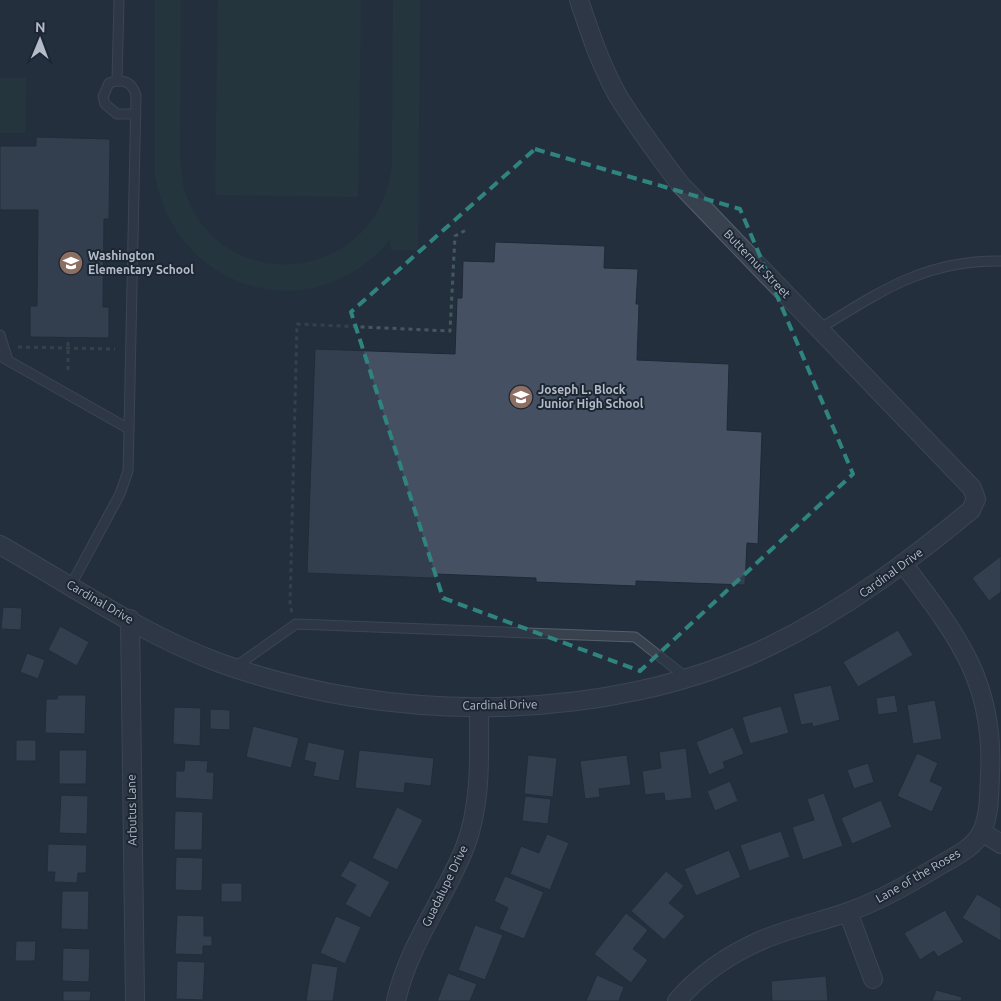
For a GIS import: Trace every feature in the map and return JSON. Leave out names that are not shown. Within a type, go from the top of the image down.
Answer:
[{"type":"street","name":"Butternut Street","points":[[579,0],[594,45],[618,95],[650,144],[680,184],[972,488],[976,499]]},
{"type":"street","name":"Cardinal Drive","points":[[0,544],[179,646],[234,667],[286,682],[343,694],[434,706],[479,707],[569,703],[620,695],[687,678],[734,662],[801,630],[852,601],[904,565],[971,510],[976,499]]},
{"type":"street","points":[[904,565],[954,631],[979,683],[986,712],[991,763],[987,814],[982,832],[1001,844]]},
{"type":"street","name":"Arbutus Lane","points":[[130,619],[135,1001]]},
{"type":"street","name":"Guadalupe Drive","points":[[396,1001],[410,957],[453,875],[474,816],[479,707]]},
{"type":"street","name":"Lane of the Roses","points":[[677,1001],[713,967],[736,953],[763,939],[848,912],[896,892],[974,844],[982,832]]},
{"type":"street","points":[[848,912],[873,979]]},
{"type":"lane","points":[[117,80],[118,0]]},
{"type":"lane","points":[[71,585],[120,494],[128,471],[136,114],[136,95],[133,86],[126,81],[117,80],[109,83],[105,89],[105,104],[117,114],[136,114]]},
{"type":"lane","points":[[819,328],[892,285],[934,268],[977,261],[1001,261]]},
{"type":"lane","points":[[0,335],[4,347],[4,358],[129,429]]},
{"type":"lane","points":[[234,667],[296,624],[635,637],[687,678]]},
{"type":"path","points":[[296,624],[290,606],[298,324],[450,331],[455,236],[466,230]]},
{"type":"path","points":[[68,338],[68,370]]},
{"type":"path","points":[[4,347],[115,349]]},
{"type":"highlighted area","points":[[535,149],[740,209],[853,474],[640,671],[443,598],[351,312]]},
{"type":"green space","points":[[155,0],[181,0],[180,155],[182,178],[185,192],[204,227],[232,251],[264,263],[299,264],[332,254],[360,234],[382,204],[392,164],[393,0],[420,0],[418,250],[391,250],[390,240],[359,268],[324,285],[288,291],[252,286],[219,272],[190,248],[168,216],[155,176]]},
{"type":"green space","points":[[218,0],[361,0],[358,197],[215,195]]},
{"type":"green space","points":[[0,78],[26,78],[25,133],[0,133]]},
{"type":"building","name":"Washington Elementary School","points":[[36,137],[110,139],[109,219],[104,219],[103,307],[109,307],[109,338],[30,337],[30,306],[37,306],[38,210],[0,210],[0,146],[36,146]]},
{"type":"building","name":"Joseph L. Block Junior High School","points":[[495,242],[605,246],[604,268],[638,269],[636,304],[639,304],[637,360],[729,364],[727,430],[762,432],[758,544],[747,543],[745,585],[636,581],[636,586],[536,582],[536,578],[435,574],[434,578],[307,573],[315,349],[455,354],[457,298],[462,298],[463,261],[494,262]]},
{"type":"building","points":[[1001,556],[1001,592],[989,601],[972,578]]},
{"type":"building","points":[[3,607],[22,608],[21,630],[1,629]]},
{"type":"building","points":[[60,626],[89,642],[77,666],[48,650]]},
{"type":"building","points":[[898,630],[913,655],[858,687],[843,662]]},
{"type":"building","points":[[27,653],[45,660],[38,679],[20,672]]},
{"type":"building","points":[[831,685],[840,720],[813,727],[812,723],[801,725],[793,694]]},
{"type":"building","points":[[58,695],[86,695],[85,734],[45,733],[46,699],[57,699]]},
{"type":"building","points":[[895,695],[898,712],[878,715],[876,698]]},
{"type":"building","points":[[935,700],[942,739],[913,744],[907,705]]},
{"type":"building","points":[[781,706],[789,733],[750,744],[742,717]]},
{"type":"building","points":[[174,707],[201,708],[200,746],[173,744]]},
{"type":"building","points":[[210,709],[230,710],[230,730],[210,729]]},
{"type":"building","points":[[253,726],[299,738],[291,768],[246,757]]},
{"type":"building","points":[[733,727],[744,754],[723,762],[725,768],[709,775],[696,742]]},
{"type":"building","points":[[16,740],[36,740],[36,761],[16,761]]},
{"type":"building","points":[[308,742],[345,750],[339,781],[313,776],[316,763],[304,760]]},
{"type":"building","points":[[686,748],[692,798],[665,801],[664,793],[645,795],[642,771],[661,768],[659,752]]},
{"type":"building","points":[[59,750],[87,750],[86,784],[59,784]]},
{"type":"building","points":[[359,750],[434,758],[431,786],[405,783],[404,793],[355,788]]},
{"type":"building","points":[[917,753],[938,763],[930,781],[943,787],[932,812],[897,796]]},
{"type":"building","points":[[528,755],[557,758],[553,797],[524,794]]},
{"type":"building","points":[[627,755],[631,785],[599,789],[600,797],[585,799],[580,761]]},
{"type":"building","points":[[185,760],[208,761],[207,772],[214,772],[213,800],[175,798],[176,771],[184,771]]},
{"type":"building","points":[[868,763],[874,782],[854,789],[847,770]]},
{"type":"building","points":[[730,781],[738,801],[715,811],[707,791]]},
{"type":"building","points":[[824,793],[843,846],[803,860],[792,827],[814,820],[807,799]]},
{"type":"building","points":[[61,795],[88,796],[87,834],[59,833]]},
{"type":"building","points":[[525,796],[551,799],[548,824],[522,821]]},
{"type":"building","points":[[881,800],[892,827],[852,844],[841,818]]},
{"type":"building","points":[[397,807],[423,820],[397,870],[372,858]]},
{"type":"building","points":[[175,811],[203,812],[202,850],[174,850]]},
{"type":"building","points":[[781,831],[790,857],[749,871],[740,845]]},
{"type":"building","points":[[547,834],[569,843],[550,890],[510,874],[521,846],[539,853]]},
{"type":"building","points":[[48,844],[87,845],[86,873],[78,873],[77,883],[54,882],[55,872],[47,872]]},
{"type":"building","points":[[729,850],[741,877],[696,896],[684,869]]},
{"type":"building","points":[[176,857],[203,858],[202,891],[175,890]]},
{"type":"building","points":[[350,860],[390,882],[370,918],[345,904],[356,885],[340,876]]},
{"type":"building","points":[[666,871],[684,886],[669,903],[685,916],[664,940],[631,911]]},
{"type":"building","points":[[505,876],[544,892],[524,939],[499,929],[508,908],[494,901]]},
{"type":"building","points":[[221,883],[242,883],[242,902],[221,902]]},
{"type":"building","points":[[62,891],[89,891],[88,930],[61,929]]},
{"type":"building","points":[[977,894],[1001,908],[1001,941],[962,918]]},
{"type":"building","points":[[945,910],[964,942],[938,957],[934,951],[920,960],[904,933]]},
{"type":"building","points":[[626,913],[648,930],[633,949],[648,960],[631,983],[594,954]]},
{"type":"building","points":[[177,915],[204,916],[204,936],[212,936],[212,946],[203,946],[203,955],[175,954]]},
{"type":"building","points":[[336,916],[361,927],[345,964],[320,953]]},
{"type":"building","points":[[475,925],[503,935],[485,980],[458,970]]},
{"type":"building","points":[[16,941],[36,941],[35,961],[15,961]]},
{"type":"building","points":[[63,948],[90,949],[89,982],[62,981]]},
{"type":"building","points":[[177,961],[205,962],[203,1000],[176,999]]},
{"type":"building","points":[[312,963],[338,967],[333,1001],[306,1001]]},
{"type":"building","points":[[448,973],[477,984],[470,1001],[437,1001]]},
{"type":"building","points":[[597,975],[624,987],[619,1001],[586,1001]]},
{"type":"building","points":[[826,976],[828,1001],[772,1001],[771,981]]},
{"type":"building","points":[[936,990],[962,997],[961,1001],[932,1001]]},
{"type":"building","points":[[63,991],[91,991],[90,1001],[63,1001]]},
{"type":"place","name":"Washington Elementary School","points":[[71,263]]},
{"type":"place","name":"Joseph L. Block Junior High School","points":[[521,397]]}]
